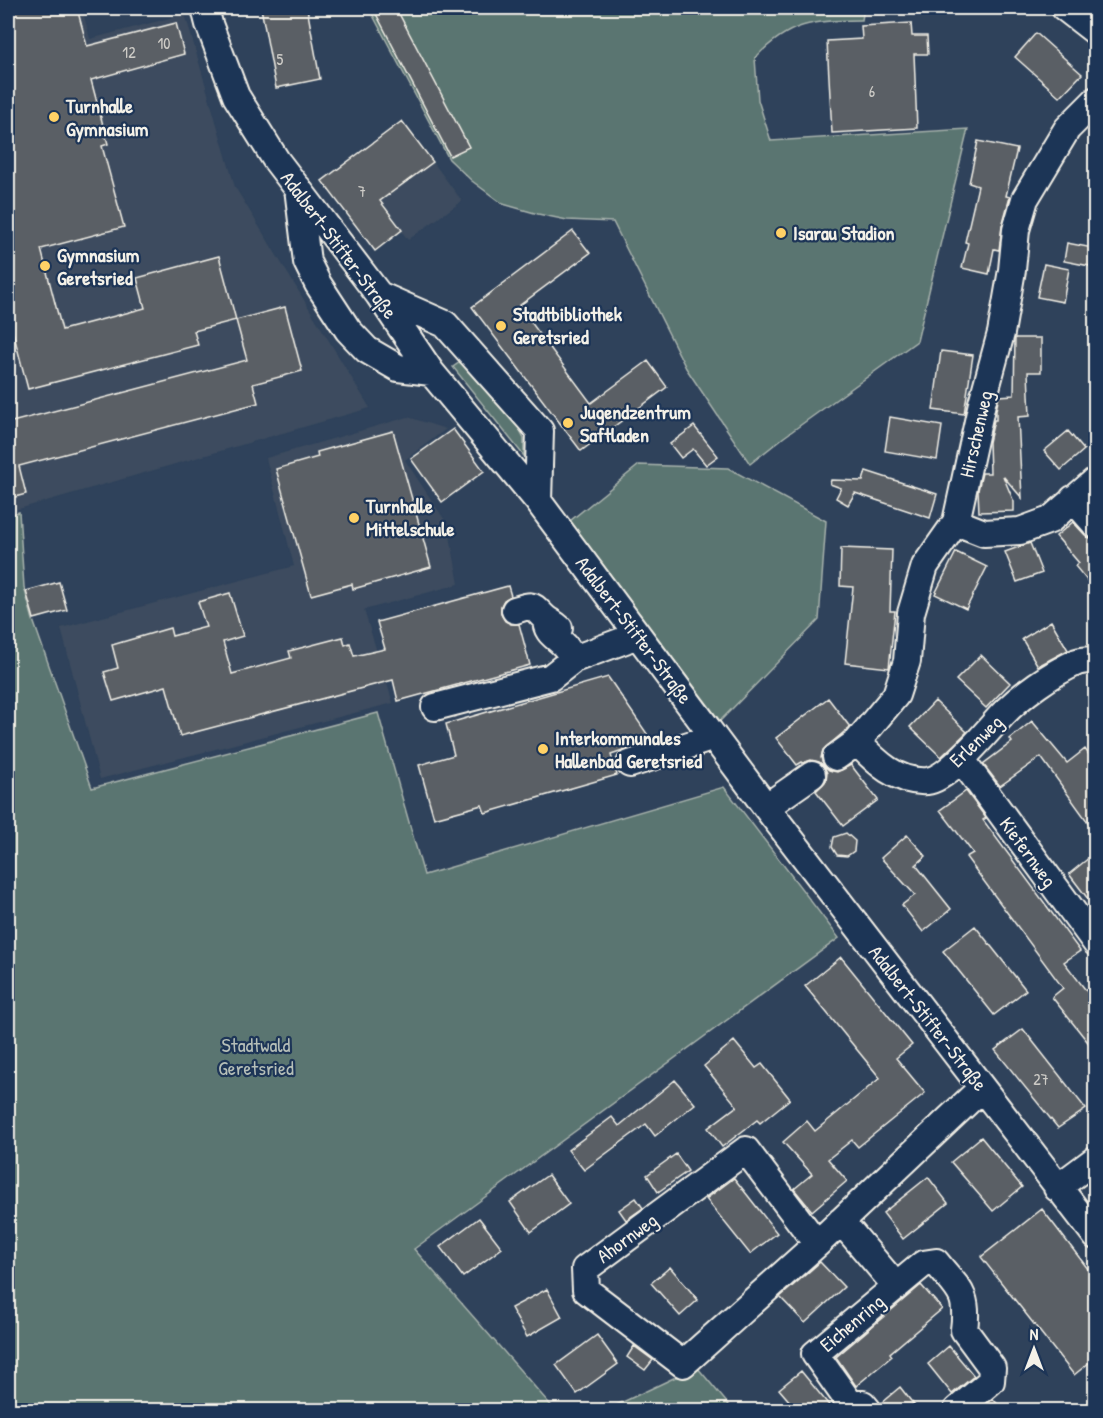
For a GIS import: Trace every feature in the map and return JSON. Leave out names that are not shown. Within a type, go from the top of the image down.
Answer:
[{"type":"street","name":"Adalbert-Stifter-Straße","points":[[205,8],[208,24],[236,96],[267,148],[379,295],[431,372],[538,501],[766,807],[1095,1236]]},
{"type":"street","points":[[1065,8],[1095,32]]},
{"type":"street","name":"Hirschenweg","points":[[836,757],[857,742],[896,695],[907,661],[911,613],[925,566],[956,522],[982,403],[1001,333],[1012,270],[1016,230],[1025,199],[1067,129],[1095,100]]},
{"type":"street","points":[[298,188],[307,262],[318,284],[348,330],[367,350],[399,368],[431,372]]},
{"type":"street","points":[[379,295],[444,324],[540,431],[538,501]]},
{"type":"street","points":[[956,522],[984,533],[1020,531],[1050,520],[1095,480]]},
{"type":"street","points":[[1073,499],[1095,525]]},
{"type":"street","points":[[515,610],[528,606],[536,607],[546,619],[546,626],[552,637],[569,652]]},
{"type":"street","points":[[435,707],[550,677],[569,652],[625,640],[634,630]]},
{"type":"street","name":"Erlenweg","points":[[857,742],[880,765],[909,781],[930,781],[962,760],[1005,713],[1043,682],[1079,661],[1095,660]]},
{"type":"street","points":[[630,764],[714,737]]},
{"type":"street","name":"Kiefernweg","points":[[962,760],[1095,943]]},
{"type":"street","points":[[766,807],[812,775]]},
{"type":"street","name":"Ahornweg","points":[[817,1244],[746,1150],[585,1269],[586,1290],[683,1364],[817,1244],[842,1221],[982,1088]]},
{"type":"street","points":[[1057,1188],[1095,1159]]},
{"type":"street","name":"Eichenring","points":[[842,1221],[896,1286]]},
{"type":"street","name":"Eichenring","points":[[868,1410],[863,1404],[849,1402],[815,1354],[923,1264],[936,1262],[964,1297],[967,1309],[964,1330],[992,1368],[991,1381],[957,1410]]},
{"type":"shaded area","points":[[8,8],[82,8],[90,39],[185,14],[235,187],[370,408],[8,512]]},
{"type":"shaded area","points":[[433,162],[462,201],[408,240],[380,201]]},
{"type":"shaded area","points":[[408,417],[446,429],[405,460],[448,525],[459,584],[364,610],[393,703],[100,779],[61,628],[294,566],[266,458]]},
{"type":"green space","name":"Isarau Stadion","points":[[369,8],[864,8],[862,20],[830,21],[803,26],[791,30],[768,46],[755,58],[758,100],[771,141],[968,129],[917,341],[750,464],[686,368],[613,222],[567,220],[503,204],[472,181],[449,159]]},
{"type":"green space","points":[[466,358],[515,421],[524,438],[524,456],[453,367]]},
{"type":"green space","points":[[639,465],[728,468],[826,521],[819,620],[720,721],[570,521]]},
{"type":"green space","name":"Stadtwald Geretsried","points":[[19,512],[24,587],[33,620],[92,788],[378,713],[424,875],[724,787],[839,938],[414,1249],[555,1410],[8,1410],[8,515]]},
{"type":"green space","points":[[697,1367],[733,1410],[606,1410]]},
{"type":"building","points":[[8,8],[77,8],[87,46],[176,23],[184,54],[91,80],[108,144],[102,146],[124,227],[41,249],[62,330],[145,308],[137,278],[219,256],[236,320],[194,331],[198,345],[28,389],[8,313]]},
{"type":"building","points":[[261,8],[307,8],[320,79],[276,88]]},
{"type":"building","points":[[373,8],[396,8],[469,147],[450,156]]},
{"type":"building","points":[[911,23],[912,36],[927,36],[928,54],[914,54],[917,128],[832,133],[827,41],[862,39],[861,26]]},
{"type":"building","points":[[1036,33],[1082,74],[1060,97],[1015,57]]},
{"type":"building","points":[[402,121],[433,162],[380,201],[402,230],[375,251],[322,181]]},
{"type":"building","points":[[978,141],[1017,149],[1006,196],[1010,197],[1002,226],[999,250],[994,249],[989,274],[962,268],[968,243],[965,242],[978,186],[969,183]]},
{"type":"building","points":[[573,231],[590,253],[519,306],[591,403],[648,361],[667,387],[581,451],[472,307]]},
{"type":"building","points":[[1067,243],[1093,248],[1090,266],[1064,261]]},
{"type":"building","points":[[1044,264],[1069,269],[1063,302],[1037,297]]},
{"type":"building","points":[[285,307],[302,371],[253,384],[258,403],[19,466],[26,494],[8,499],[8,443],[12,442],[15,451],[8,423],[247,360],[236,320]]},
{"type":"building","points":[[1015,338],[1041,338],[1041,372],[1028,372],[1030,416],[1018,417],[1022,498],[1003,476],[1014,502],[1014,511],[979,512],[978,490],[982,473],[990,473],[989,442],[994,420],[996,420],[999,396],[1014,395]]},
{"type":"building","points":[[941,351],[973,355],[964,414],[933,410]]},
{"type":"building","points":[[890,417],[942,426],[937,460],[885,451]]},
{"type":"building","points":[[694,426],[718,456],[706,465],[693,449],[681,458],[670,444]]},
{"type":"building","points":[[453,429],[484,471],[442,502],[411,459]]},
{"type":"building","name":"Turnhalle Mittelschule","points":[[393,431],[431,567],[353,589],[352,584],[311,595],[276,469],[318,457],[317,452]]},
{"type":"building","points":[[1068,431],[1084,450],[1061,470],[1044,451]]},
{"type":"building","points":[[866,471],[937,494],[930,518],[855,493],[848,505],[836,498],[841,488],[830,484],[831,480],[863,481]]},
{"type":"building","points":[[1073,522],[1085,535],[1095,540],[1095,590],[1075,566],[1079,563],[1056,536]]},
{"type":"building","points":[[1030,543],[1042,573],[1017,582],[1005,552]]},
{"type":"building","points":[[841,548],[892,550],[890,611],[895,611],[889,668],[845,663],[853,587],[840,586]]},
{"type":"building","points":[[956,552],[987,567],[966,609],[935,594]]},
{"type":"building","points":[[59,582],[67,610],[34,619],[26,591]]},
{"type":"building","points":[[508,586],[511,596],[504,600],[501,614],[505,621],[519,624],[530,665],[398,701],[393,680],[180,736],[166,686],[113,701],[104,672],[118,668],[112,645],[170,628],[172,636],[206,627],[198,602],[230,593],[243,636],[223,642],[232,674],[291,658],[289,651],[343,637],[345,645],[350,643],[354,656],[385,649],[377,622]]},
{"type":"building","points":[[1051,621],[1068,650],[1038,666],[1022,639]]},
{"type":"building","points":[[981,655],[1010,683],[986,708],[956,680]]},
{"type":"building","name":"Interkommunales Hallenbad Geretsried","points":[[608,677],[652,741],[611,755],[617,775],[485,813],[482,805],[434,818],[419,765],[454,755],[446,724]]},
{"type":"building","points":[[828,698],[850,727],[823,750],[821,758],[824,765],[829,770],[837,772],[851,765],[878,800],[843,826],[816,791],[826,781],[827,773],[824,766],[811,760],[797,765],[776,738]]},
{"type":"building","points":[[935,701],[967,732],[941,757],[910,727]]},
{"type":"building","points":[[1032,721],[1067,763],[1085,749],[1095,763],[1095,832],[1041,757],[1000,786],[983,764],[1012,742],[1010,739]]},
{"type":"building","points":[[966,791],[986,818],[983,820],[1080,951],[1064,962],[1095,1002],[1095,1051],[1052,997],[1063,988],[966,857],[973,853],[940,810]]},
{"type":"building","points":[[846,833],[855,841],[854,851],[847,856],[837,855],[832,847],[834,837]]},
{"type":"building","points":[[907,835],[926,856],[916,865],[951,909],[923,932],[902,905],[915,895],[881,858]]},
{"type":"building","points":[[1095,853],[1095,908],[1069,874]]},
{"type":"building","points":[[975,926],[1026,990],[994,1015],[943,951]]},
{"type":"building","points":[[841,957],[912,1045],[896,1058],[925,1093],[858,1147],[852,1140],[828,1159],[847,1181],[812,1211],[794,1189],[812,1174],[783,1142],[807,1121],[815,1131],[880,1078],[805,986]]},
{"type":"building","points":[[1023,1029],[1086,1109],[1058,1128],[995,1050]]},
{"type":"building","points":[[734,1041],[756,1068],[762,1064],[790,1099],[760,1123],[757,1120],[722,1147],[708,1128],[737,1106],[704,1066]]},
{"type":"building","points":[[675,1080],[695,1104],[655,1136],[646,1124],[584,1170],[568,1150],[612,1117],[619,1126]]},
{"type":"building","points":[[981,1137],[1022,1187],[993,1211],[951,1162]]},
{"type":"building","points":[[676,1154],[688,1171],[658,1192],[647,1175]]},
{"type":"building","points":[[548,1175],[569,1204],[531,1232],[510,1202]]},
{"type":"building","points":[[928,1177],[948,1203],[903,1239],[883,1213]]},
{"type":"building","points":[[734,1178],[777,1233],[750,1254],[706,1199]]},
{"type":"building","points":[[636,1198],[643,1208],[626,1220],[619,1210]]},
{"type":"building","points":[[1042,1209],[1095,1278],[1095,1358],[1074,1375],[981,1257]]},
{"type":"building","points":[[479,1218],[502,1248],[463,1277],[440,1247]]},
{"type":"building","points":[[820,1262],[844,1287],[805,1323],[780,1297]]},
{"type":"building","points":[[670,1267],[698,1300],[680,1316],[651,1283]]},
{"type":"building","points":[[921,1285],[942,1309],[890,1353],[892,1356],[856,1386],[836,1357]]},
{"type":"building","points":[[547,1289],[562,1317],[527,1337],[511,1308]]},
{"type":"building","points":[[597,1335],[618,1364],[577,1394],[556,1365]]},
{"type":"building","points":[[634,1346],[653,1360],[645,1370],[627,1357]]},
{"type":"building","points":[[949,1346],[974,1376],[952,1394],[928,1364]]},
{"type":"building","points":[[801,1371],[829,1405],[822,1410],[797,1410],[779,1389]]},
{"type":"building","points":[[900,1387],[918,1410],[883,1410],[881,1403]]},
{"type":"building","points":[[993,1399],[1003,1410],[980,1410]]},
{"type":"place","name":"Turnhalle Gymnasium","points":[[54,117]]},
{"type":"place","name":"Isarau Stadion","points":[[781,233]]},
{"type":"place","name":"Gymnasium Geretsried","points":[[45,266]]},
{"type":"place","name":"Stadtbibliothek Geretsried","points":[[501,326]]},
{"type":"place","name":"Jugendzentrum Saftladen","points":[[568,423]]},
{"type":"place","name":"Turnhalle Mittelschule","points":[[354,518]]},
{"type":"place","name":"Interkommunales Hallenbad Geretsried","points":[[543,749]]}]
